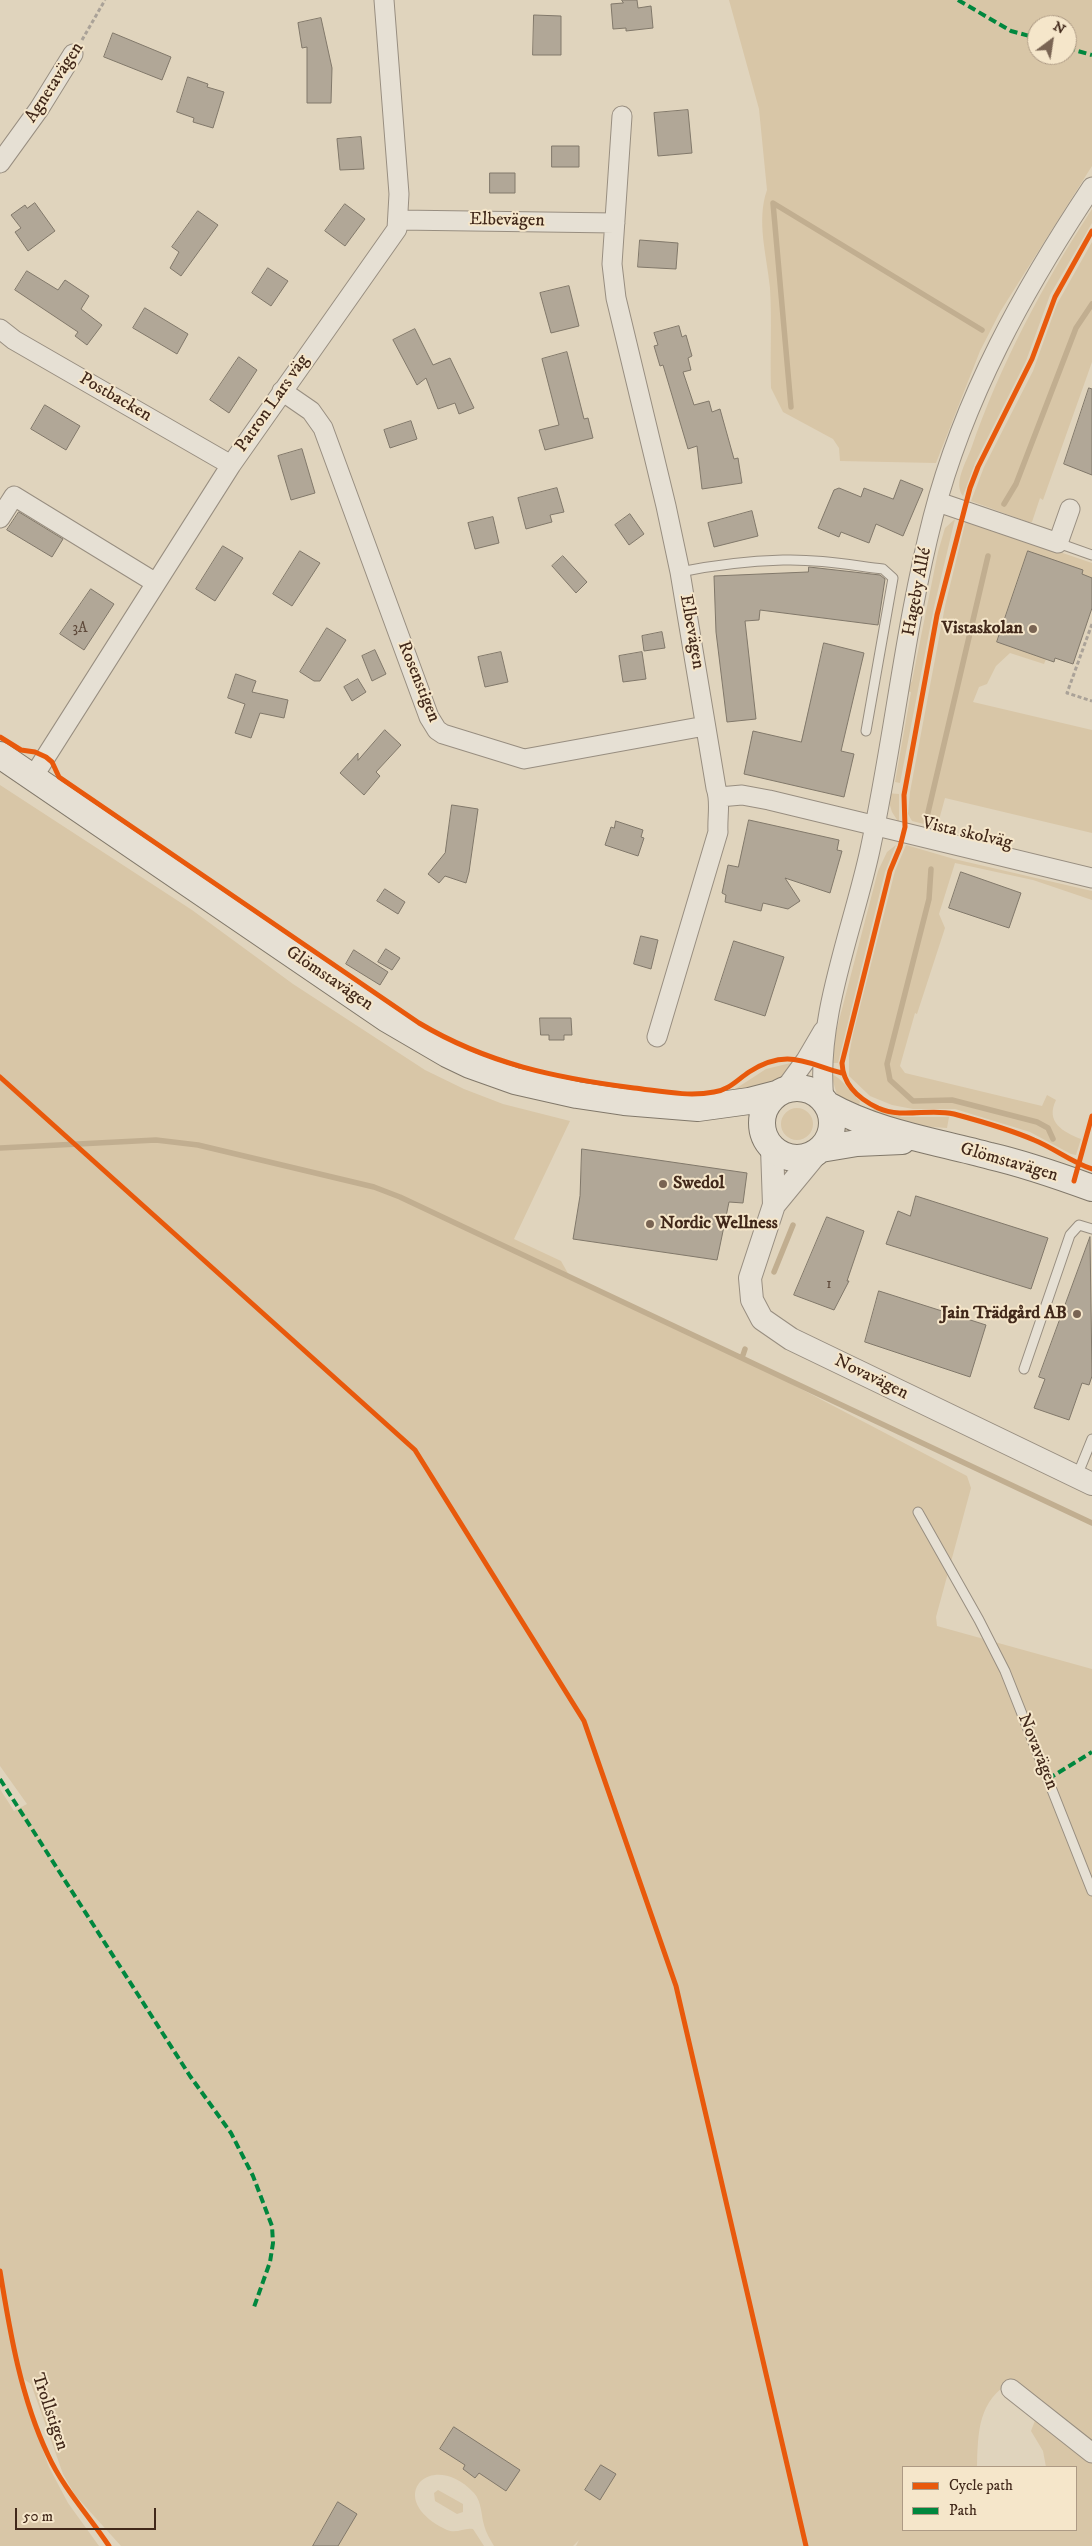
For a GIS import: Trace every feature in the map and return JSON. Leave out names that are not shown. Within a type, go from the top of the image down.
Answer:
[{"type":"main road","name":"Glömstavägen","points":[[0,755],[387,1019],[447,1054],[492,1074],[543,1088],[624,1102],[698,1108],[736,1118],[768,1141],[778,1153],[793,1158],[801,1159],[818,1151],[857,1143],[926,1141]]},
{"type":"main road","name":"Glömstavägen","points":[[698,1108],[749,1101],[780,1092],[806,1089],[826,1103],[862,1122],[926,1141],[992,1156],[1092,1188]]},
{"type":"main road","points":[[768,1141],[764,1112],[780,1092]]},
{"type":"main road","points":[[818,1151],[829,1138],[833,1125],[826,1103]]},
{"type":"street","name":"Patron Lars väg","points":[[33,777],[231,465],[392,239],[399,220],[399,194],[384,0]]},
{"type":"street","name":"Agnetavägen","points":[[0,164],[40,109],[73,54]]},
{"type":"street","name":"Elbevägen","points":[[622,116],[612,264],[616,298],[662,486],[680,572],[705,726],[719,797],[717,808],[718,832],[657,1037]]},
{"type":"street","name":"Hageby Allé","points":[[826,1103],[822,1081],[825,1027],[862,888],[875,827],[919,582],[938,502],[970,407],[989,363],[1028,288],[1092,187]]},
{"type":"street","name":"Elbevägen","points":[[399,220],[614,223]]},
{"type":"street","name":"Postbacken","points":[[0,329],[14,340],[231,465]]},
{"type":"street","name":"Rosenstigen","points":[[282,391],[311,411],[323,428],[429,717],[437,730],[451,737],[524,759],[705,726]]},
{"type":"street","points":[[0,518],[14,496],[156,583]]},
{"type":"street","points":[[938,502],[1058,543],[1070,509]]},
{"type":"street","name":"Vista skolväg","points":[[719,797],[742,795],[769,800],[1092,878]]},
{"type":"street","name":"Hageby Allé","points":[[780,1092],[806,1060],[825,1027]]},
{"type":"street","name":"Novavägen","points":[[768,1141],[774,1205]]},
{"type":"street","name":"Novavägen","points":[[818,1151],[774,1205],[750,1278],[752,1300],[762,1318],[790,1339],[1084,1480]]},
{"type":"street","points":[[1011,2390],[1092,2453]]},
{"type":"lane","points":[[1058,543],[1092,555]]},
{"type":"lane","points":[[680,572],[715,565],[784,560],[883,568],[889,572],[893,578],[866,731]]},
{"type":"lane","points":[[1024,1369],[1070,1235],[1079,1224],[1092,1229]]},
{"type":"lane","points":[[1084,1480],[1092,1439]]},
{"type":"lane","name":"Novavägen","points":[[918,1512],[979,1620],[1005,1671],[1092,1890]]},
{"type":"path","points":[[1092,624],[1067,693],[1092,702]]},
{"type":"shaded area","points":[[729,0],[1092,0],[1092,166],[1000,312],[980,351],[936,463],[840,461],[839,448],[833,439],[783,412],[771,388],[770,288],[762,226],[762,214],[767,190],[759,109]]},
{"type":"shaded area","points":[[1092,209],[1092,223],[1050,295],[1026,361],[975,463],[963,496],[959,485],[961,473],[995,387],[1024,326],[1056,266]]},
{"type":"shaded area","points":[[1092,242],[1092,362],[1043,500],[1040,498],[1032,522],[1028,522],[971,501],[984,467],[1033,371],[1057,304]]},
{"type":"shaded area","points":[[955,519],[934,607],[900,783],[895,782],[911,692],[906,691],[912,681],[938,552],[945,528]]},
{"type":"shaded area","points":[[966,520],[1092,563],[1092,578],[1082,574],[1083,570],[1028,552],[997,642],[1046,659],[1044,664],[1010,653],[996,666],[987,684],[979,687],[973,702],[1092,730],[1092,833],[945,798],[939,820],[932,826],[912,821],[908,814],[910,792],[945,606]]},
{"type":"shaded area","points":[[0,785],[192,910],[293,984],[425,1070],[464,1089],[503,1104],[570,1121],[514,1239],[561,1261],[570,1277],[742,1358],[967,1476],[971,1488],[936,1617],[937,1626],[1092,1669],[1092,2446],[1012,2381],[992,2398],[986,2408],[982,2418],[978,2441],[977,2466],[902,2466],[902,2531],[1077,2531],[1077,2466],[1046,2466],[1043,2451],[1031,2431],[1036,2418],[1092,2460],[1092,2546],[576,2546],[579,2540],[573,2546],[494,2546],[485,2528],[477,2497],[458,2480],[442,2475],[429,2476],[420,2483],[415,2493],[417,2505],[427,2518],[447,2530],[473,2529],[484,2546],[338,2546],[338,2503],[315,2543],[320,2546],[121,2546],[75,2495],[63,2474],[31,2384],[19,2376],[22,2393],[49,2467],[68,2503],[99,2546],[0,2546],[0,1789],[14,1811],[27,1804],[0,1766]]},
{"type":"shaded area","points":[[886,793],[899,794],[899,823],[892,812]]},
{"type":"shaded area","points":[[896,845],[885,872],[838,1063],[832,1063],[836,1032],[878,871],[887,852]]},
{"type":"shaded area","points":[[906,845],[954,859],[1092,891],[1092,900],[1033,880],[955,863],[939,914],[945,928],[917,1014],[915,1013],[900,1066],[905,1073],[1042,1106],[1047,1095],[1056,1100],[1053,1108],[1054,1120],[1062,1129],[1081,1139],[1076,1155],[1030,1132],[955,1109],[913,1109],[892,1105],[870,1096],[849,1076],[849,1055],[853,1034],[895,871]]},
{"type":"shaded area","points":[[795,1062],[774,1084],[726,1095],[766,1069]]},
{"type":"shaded area","points":[[831,1074],[835,1075],[860,1101],[858,1111],[837,1095]]},
{"type":"shaded area","points":[[797,1108],[803,1109],[808,1113],[812,1118],[812,1130],[808,1135],[803,1139],[797,1140],[791,1139],[786,1135],[782,1130],[781,1124],[782,1118],[786,1113],[791,1109]]},
{"type":"shaded area","points":[[874,1109],[902,1117],[949,1117],[947,1128],[919,1126],[870,1111]]},
{"type":"shaded area","points":[[438,2490],[463,2504],[463,2512],[457,2514],[435,2501],[434,2493]]},
{"type":"building","points":[[622,0],[637,0],[638,8],[651,6],[653,28],[626,31],[626,28],[613,29],[611,4],[623,3]]},
{"type":"building","points":[[534,15],[561,16],[561,55],[533,55]]},
{"type":"building","points":[[321,18],[332,68],[331,103],[307,103],[307,47],[302,48],[298,23]]},
{"type":"building","points":[[113,33],[171,57],[162,80],[104,57]]},
{"type":"building","points":[[188,77],[208,84],[207,87],[224,92],[213,128],[193,122],[194,118],[177,112]]},
{"type":"building","points":[[688,110],[692,153],[658,156],[654,113]]},
{"type":"building","points":[[361,137],[364,169],[340,170],[337,139]]},
{"type":"building","points":[[552,146],[579,146],[579,167],[552,167]]},
{"type":"building","points":[[490,173],[515,173],[515,193],[490,193]]},
{"type":"building","points":[[35,203],[55,231],[28,251],[15,232],[21,228],[11,215],[25,205],[27,208]]},
{"type":"building","points":[[345,204],[365,219],[345,246],[325,231]]},
{"type":"building","points":[[198,211],[218,225],[181,276],[170,268],[179,252],[172,247]]},
{"type":"building","points":[[640,240],[678,243],[676,269],[638,267]]},
{"type":"building","points":[[268,268],[288,281],[271,306],[252,293]]},
{"type":"building","points":[[27,271],[58,290],[65,280],[89,296],[81,309],[102,325],[87,345],[75,336],[78,332],[15,290]]},
{"type":"building","points":[[569,286],[579,326],[551,333],[540,293]]},
{"type":"building","points":[[145,308],[188,334],[177,354],[133,328]]},
{"type":"building","points":[[679,326],[682,337],[686,335],[692,356],[688,358],[691,370],[683,372],[694,405],[709,401],[712,412],[720,409],[734,459],[738,458],[742,483],[702,489],[697,446],[688,449],[663,365],[660,366],[654,346],[658,345],[654,333]]},
{"type":"building","points":[[415,329],[433,365],[450,358],[474,408],[459,414],[455,403],[438,409],[426,378],[417,385],[393,340]]},
{"type":"building","points":[[567,352],[584,419],[588,418],[593,438],[545,450],[539,430],[559,425],[542,359]]},
{"type":"building","points":[[239,357],[257,370],[229,413],[210,400]]},
{"type":"building","points":[[1089,388],[1092,389],[1092,475],[1064,464]]},
{"type":"building","points":[[45,405],[80,426],[66,450],[31,429]]},
{"type":"building","points":[[411,421],[417,439],[390,448],[384,430]]},
{"type":"building","points":[[302,449],[315,493],[291,500],[278,456]]},
{"type":"building","points":[[901,480],[923,489],[903,536],[876,524],[869,543],[841,532],[839,537],[818,528],[834,490],[839,488],[861,497],[864,488],[893,499]]},
{"type":"building","points":[[557,488],[564,512],[550,515],[552,522],[526,529],[518,498]]},
{"type":"building","points":[[752,511],[758,536],[714,547],[708,523]]},
{"type":"building","points":[[19,512],[63,539],[52,557],[7,530]]},
{"type":"building","points":[[630,514],[644,534],[629,545],[615,525]]},
{"type":"building","points":[[493,517],[499,543],[475,549],[468,523]]},
{"type":"building","points":[[223,546],[243,558],[215,601],[196,589]]},
{"type":"building","points":[[300,551],[320,563],[292,606],[273,594]]},
{"type":"building","points":[[1028,551],[1083,570],[1082,574],[1092,578],[1092,608],[1073,664],[1055,658],[1054,662],[997,642]]},
{"type":"building","points":[[563,556],[587,582],[576,593],[552,566]]},
{"type":"building","points":[[809,567],[880,575],[885,579],[878,625],[760,610],[759,620],[745,621],[756,719],[727,722],[716,632],[714,576],[808,572]]},
{"type":"building","points":[[91,589],[114,604],[84,650],[60,634]]},
{"type":"building","points":[[327,628],[346,640],[320,681],[314,681],[300,672]]},
{"type":"building","points":[[662,632],[665,648],[644,651],[642,636]]},
{"type":"building","points":[[824,643],[864,653],[841,751],[854,754],[844,797],[744,774],[753,731],[801,742]]},
{"type":"building","points":[[375,650],[386,674],[372,681],[362,656]]},
{"type":"building","points":[[501,652],[508,682],[485,687],[478,657]]},
{"type":"building","points":[[642,652],[646,679],[623,682],[619,656]]},
{"type":"building","points":[[236,674],[256,681],[252,692],[288,700],[284,718],[260,713],[251,738],[235,733],[245,704],[228,698]]},
{"type":"building","points":[[358,679],[366,692],[352,701],[344,687]]},
{"type":"building","points":[[385,730],[401,745],[376,772],[380,776],[364,795],[340,773],[358,753],[358,760]]},
{"type":"building","points":[[452,805],[478,809],[466,883],[445,876],[439,883],[428,874],[445,853]]},
{"type":"building","points":[[749,820],[839,840],[837,850],[842,851],[830,893],[785,878],[800,901],[788,909],[763,903],[761,911],[725,902],[726,895],[722,893],[728,865],[738,867]]},
{"type":"building","points":[[616,821],[643,830],[641,837],[644,838],[638,856],[605,845],[611,827],[614,828]]},
{"type":"building","points":[[961,872],[1021,893],[1009,928],[949,908]]},
{"type":"building","points":[[385,889],[405,902],[398,914],[377,901]]},
{"type":"building","points":[[641,936],[658,940],[651,969],[634,964]]},
{"type":"building","points":[[734,941],[784,957],[765,1016],[715,1000]]},
{"type":"building","points":[[386,949],[400,958],[392,970],[378,962]]},
{"type":"building","points":[[354,950],[388,972],[380,985],[346,964]]},
{"type":"building","points":[[540,1018],[571,1018],[572,1035],[564,1035],[564,1040],[549,1040],[549,1035],[541,1035]]},
{"type":"building","points":[[582,1149],[747,1173],[743,1203],[729,1202],[717,1260],[573,1239],[580,1196]]},
{"type":"building","points":[[916,1196],[1048,1238],[1031,1289],[886,1244],[898,1211],[910,1216]]},
{"type":"building","points":[[827,1217],[864,1231],[847,1281],[849,1281],[834,1310],[794,1295]]},
{"type":"building","name":"Jain Trädgård AB","points":[[1090,1237],[1092,1376],[1089,1385],[1082,1383],[1069,1420],[1034,1408],[1045,1379],[1039,1377]]},
{"type":"building","points":[[879,1291],[986,1325],[970,1377],[865,1342]]},
{"type":"building","points":[[454,2427],[520,2470],[506,2491],[479,2473],[475,2478],[463,2469],[465,2465],[440,2449]]},
{"type":"building","points":[[601,2465],[616,2474],[600,2500],[585,2490]]},
{"type":"building","points":[[338,2502],[357,2514],[338,2546],[313,2546]]},
{"type":"waterway","points":[[791,407],[773,203],[982,330]]},
{"type":"waterway","points":[[1004,504],[1016,484],[1076,328],[1092,304]]},
{"type":"waterway","points":[[926,821],[988,556]]},
{"type":"waterway","points":[[931,869],[929,899],[887,1064],[890,1080],[913,1101],[952,1100],[1037,1122],[1048,1128],[1053,1139]]},
{"type":"waterway","points":[[0,1148],[156,1140],[198,1145],[374,1187],[400,1197],[1092,1523]]},
{"type":"waterway","points":[[774,1272],[793,1225]]},
{"type":"waterway","points":[[742,1358],[745,1349]]},
{"type":"marked path","points":[[958,0],[1011,31],[1027,35]]},
{"type":"marked path","points":[[1077,51],[1092,55]]},
{"type":"marked path","points":[[1048,1779],[1092,1752]]},
{"type":"marked path","points":[[0,1779],[190,2076],[231,2133],[253,2176],[272,2226],[273,2243],[270,2262],[253,2310]]},
{"type":"cycle path","points":[[1092,231],[1055,297],[1032,359],[978,467],[970,488],[937,615],[904,795],[905,827],[900,847],[890,871],[842,1063],[845,1078],[849,1085],[864,1100],[878,1108],[897,1113],[945,1112],[974,1119],[1034,1140],[1092,1169]]},
{"type":"cycle path","points":[[0,737],[21,750],[35,752],[46,757],[52,762],[59,777],[419,1023],[471,1049],[497,1059],[550,1074],[605,1084],[684,1094],[719,1091],[729,1087],[762,1065],[785,1059],[806,1062],[842,1073]]},
{"type":"cycle path","points":[[0,1077],[415,1450],[584,1721],[676,1986],[806,2546]]},
{"type":"cycle path","points":[[1074,1181],[1092,1116]]},
{"type":"cycle path","name":"Trollstigen","points":[[0,2271],[18,2365],[39,2433],[61,2479],[109,2546]]},
{"type":"place","name":"Vistaskolan","points":[[1033,629]]},
{"type":"place","name":"Swedol","points":[[663,1184]]},
{"type":"place","name":"Nordic Wellness","points":[[650,1224]]},
{"type":"place","name":"Jain Trädgård AB","points":[[1077,1314]]}]
